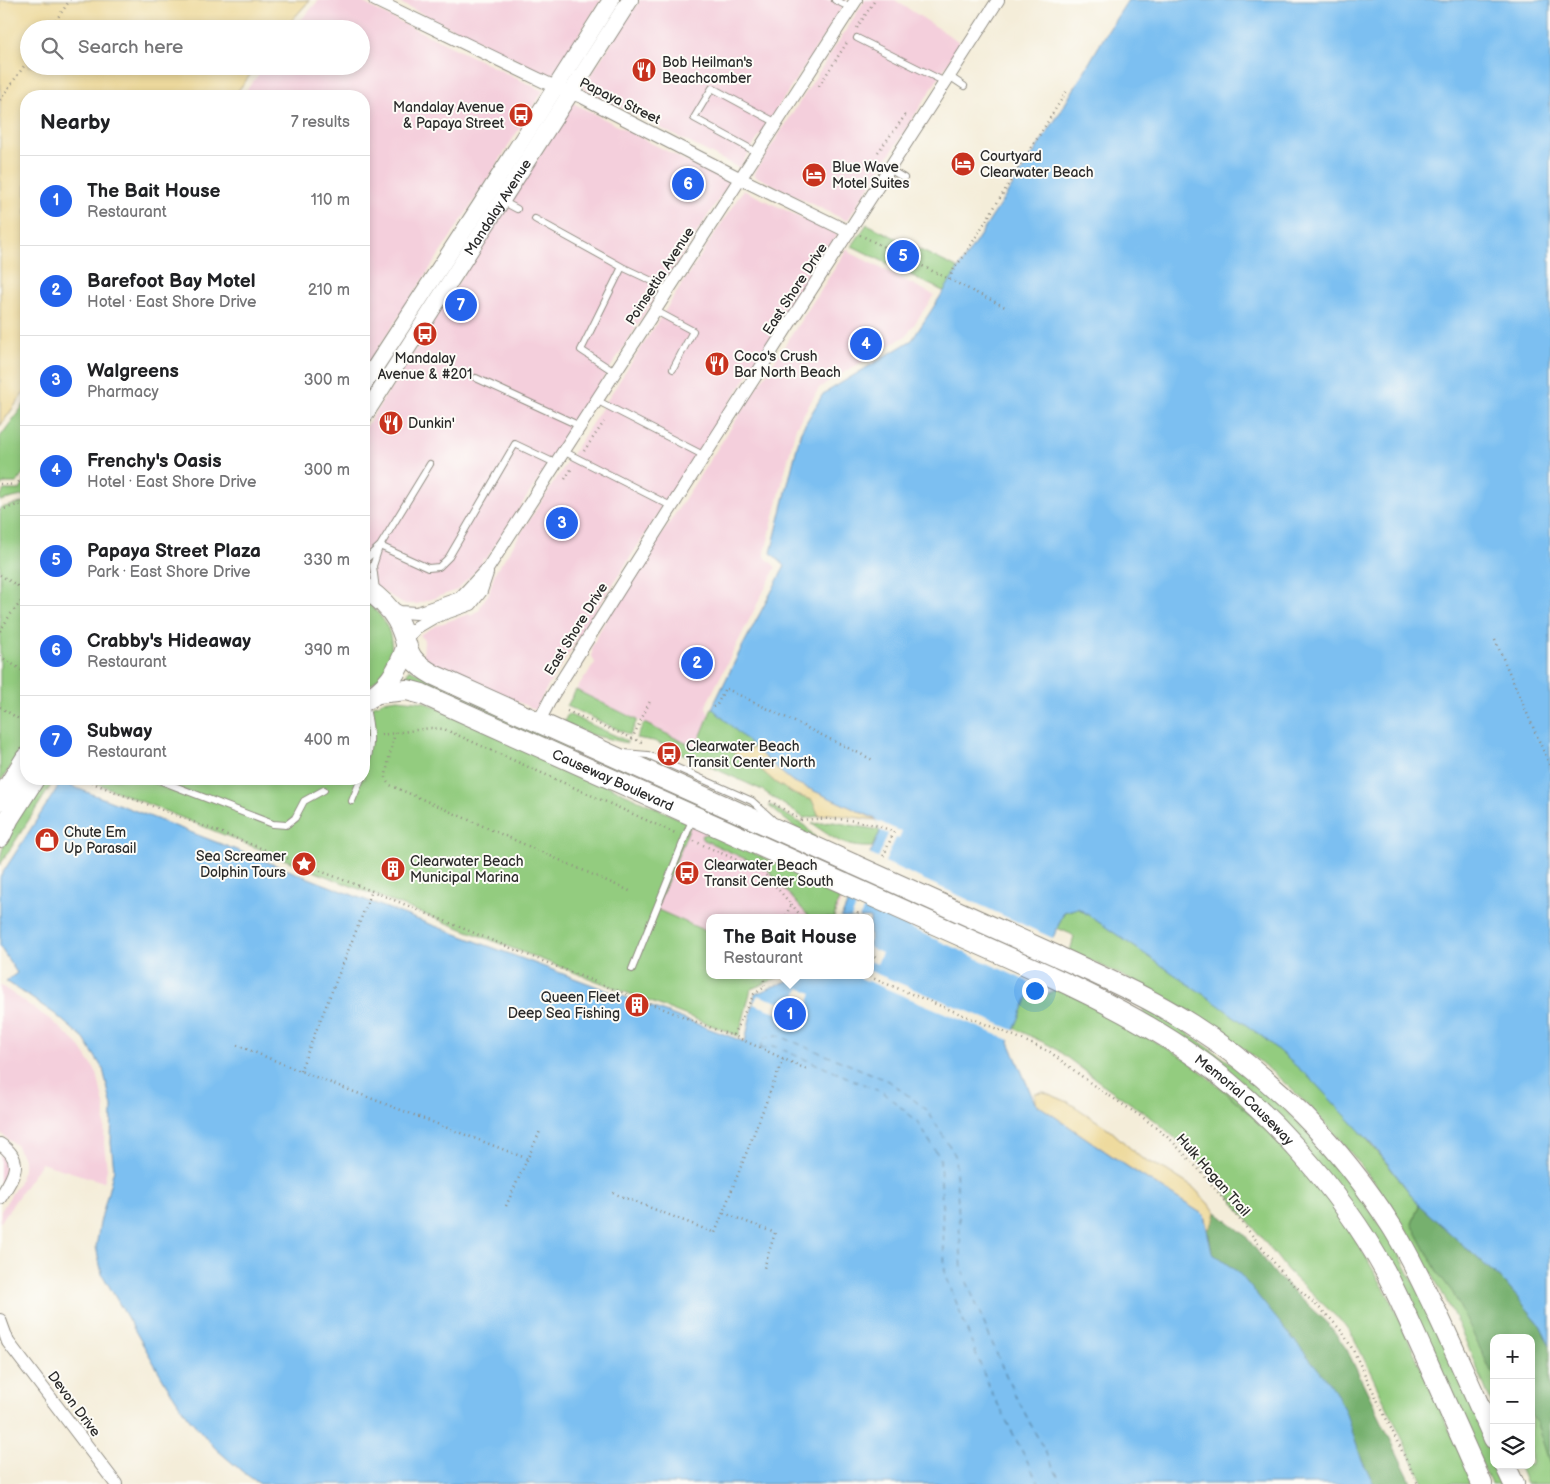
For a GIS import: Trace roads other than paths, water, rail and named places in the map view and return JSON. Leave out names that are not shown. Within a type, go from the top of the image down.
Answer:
[{"type":"main road","name":"Causeway Boulevard","points":[[376,597],[396,619],[412,658],[421,667],[434,675],[605,751],[795,827],[855,865]]},
{"type":"main road","points":[[370,698],[394,676],[401,663],[405,644]]},
{"type":"main road","name":"Causeway Boulevard","points":[[370,699],[407,690],[422,694],[845,884]]},
{"type":"main road","points":[[1,796],[20,767]]},
{"type":"main road","points":[[0,837],[9,818],[30,785]]},
{"type":"main road","name":"Memorial Causeway","points":[[855,865],[1139,995],[1191,1024],[1219,1043],[1274,1087],[1339,1154],[1392,1227],[1415,1268],[1490,1430]]},
{"type":"main road","name":"Memorial Causeway","points":[[845,884],[1092,995],[1126,1013],[1186,1050],[1222,1077],[1255,1106],[1314,1168],[1365,1236],[1408,1318],[1482,1484]]},
{"type":"main road","points":[[1508,1469],[1514,1484]]},
{"type":"street","name":"Papaya Street","points":[[375,0],[849,232]]},
{"type":"street","name":"Mandalay Avenue","points":[[370,402],[492,207],[562,90],[611,0]]},
{"type":"street","name":"Mandalay Avenue","points":[[562,90],[630,0]]},
{"type":"street","name":"East Shore Drive","points":[[539,721],[552,696],[703,455],[747,391],[998,0]]},
{"type":"street","name":"Poinsettia Avenue","points":[[376,597],[400,612],[417,612],[460,598],[488,568],[582,426],[854,4]]},
{"type":"street","name":"Mandalay Avenue","points":[[370,376],[492,207]]},
{"type":"street","name":"Poinsettia Avenue","points":[[405,644],[417,627],[434,617],[471,604],[481,591],[488,568]]},
{"type":"street","points":[[0,1144],[10,1151],[15,1160],[15,1171],[0,1198]]},
{"type":"street","name":"Devon Drive","points":[[0,1320],[4,1340],[116,1484]]},
{"type":"lane","points":[[835,0],[854,4]]},
{"type":"lane","points":[[857,38],[964,86]]},
{"type":"lane","points":[[758,153],[694,118],[712,88],[777,123]]},
{"type":"lane","points":[[890,169],[904,178]]},
{"type":"lane","points":[[492,207],[517,209]]},
{"type":"lane","points":[[535,218],[668,291]]},
{"type":"lane","points":[[616,372],[581,350],[622,267]]},
{"type":"lane","points":[[656,311],[693,331],[673,369]]},
{"type":"lane","points":[[476,378],[582,426]]},
{"type":"lane","points":[[598,401],[703,455]]},
{"type":"lane","points":[[380,546],[428,568],[439,567],[449,557],[515,444],[557,464]]},
{"type":"lane","points":[[565,452],[671,506]]},
{"type":"lane","points":[[376,597],[373,566],[380,546],[430,464]]},
{"type":"lane","points":[[370,555],[380,546]]},
{"type":"lane","points":[[370,718],[370,751]]},
{"type":"lane","points":[[172,785],[273,824],[286,825],[295,818],[304,801],[324,790]]},
{"type":"lane","points":[[352,801],[359,785]]},
{"type":"lane","points":[[632,969],[694,816]]},
{"type":"water","points":[[1128,0],[1550,0],[1550,1345],[1539,1323],[1505,1283],[1419,1205],[1374,1146],[1312,1080],[1264,1038],[1078,908],[1064,912],[1009,1042],[1035,1103],[1128,1167],[1204,1215],[1212,1253],[1239,1273],[1332,1386],[1345,1411],[1361,1458],[1374,1484],[260,1484],[216,1449],[187,1416],[166,1384],[102,1274],[96,1247],[114,1169],[111,1143],[112,1107],[103,1069],[84,1039],[55,1014],[6,981],[17,973],[0,947],[0,877],[59,785],[69,785],[368,901],[745,1042],[755,994],[792,979],[874,979],[874,914],[843,914],[880,832],[876,819],[792,781],[712,708],[785,566],[771,553],[801,431],[823,394],[912,340],[1061,111]]},
{"type":"place","name":"Bob Heilman's Beachcomber","points":[[644,70]]},
{"type":"place","name":"Mandalay Avenue & Papaya Street","points":[[521,115]]},
{"type":"place","name":"Courtyard Clearwater Beach","points":[[963,164]]},
{"type":"place","name":"Blue Wave Motel Suites","points":[[814,175]]},
{"type":"place","name":"Crabby's Hideaway","points":[[688,184]]},
{"type":"place","name":"Papaya Street Plaza","points":[[903,256]]},
{"type":"place","name":"Subway","points":[[461,305]]},
{"type":"place","name":"Mandalay Avenue & #201","points":[[425,334]]},
{"type":"place","name":"Frenchy's Oasis","points":[[866,344]]},
{"type":"place","name":"Coco's Crush Bar North Beach","points":[[717,364]]},
{"type":"place","name":"Dunkin'","points":[[391,423]]},
{"type":"place","name":"Walgreens","points":[[562,523]]},
{"type":"place","name":"Barefoot Bay Motel","points":[[697,663]]},
{"type":"place","name":"Clearwater Beach Transit Center North","points":[[669,754]]},
{"type":"place","name":"Chute Em Up Parasail","points":[[47,840]]},
{"type":"place","name":"Sea Screamer Dolphin Tours","points":[[304,864]]},
{"type":"place","name":"Clearwater Beach Municipal Marina","points":[[393,869]]},
{"type":"place","name":"Clearwater Beach Transit Center South","points":[[687,873]]},
{"type":"place","name":"Queen Fleet Deep Sea Fishing","points":[[637,1005]]},
{"type":"place","name":"The Bait House","points":[[790,1014]]}]
